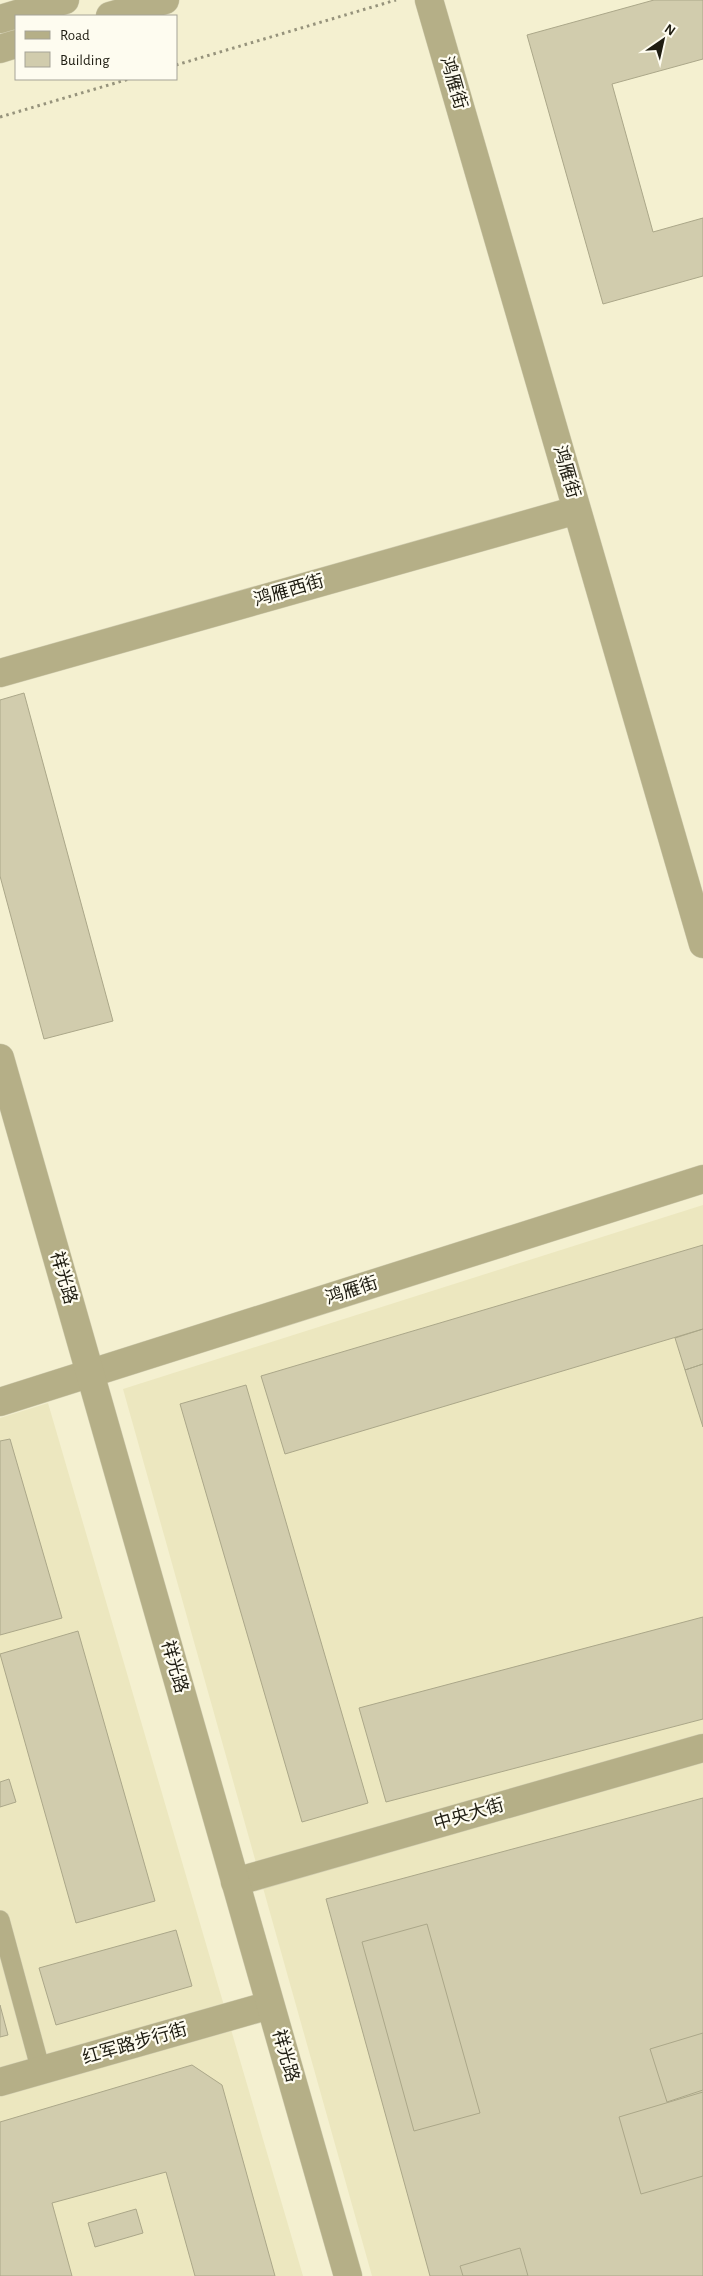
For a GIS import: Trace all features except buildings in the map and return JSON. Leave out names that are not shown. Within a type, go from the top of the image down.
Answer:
[{"type":"street","points":[[16,15],[64,0]]},
{"type":"street","points":[[113,15],[165,0]]},
{"type":"street","name":"鸿雁街","points":[[429,0],[703,944]]},
{"type":"street","points":[[0,20],[15,15]]},
{"type":"street","points":[[0,49],[15,44]]},
{"type":"street","name":"鸿雁西街","points":[[0,673],[577,510]]},
{"type":"street","name":"祥光路","points":[[0,1058],[348,2276]]},
{"type":"street","name":"鸿雁街","points":[[0,1402],[703,1179]]},
{"type":"street","name":"中央大街","points":[[235,1882],[703,1748]]},
{"type":"street","name":"红军路步行街","points":[[0,2082],[270,2005]]},
{"type":"lane","points":[[0,1920],[41,2070]]},
{"type":"path","points":[[178,64],[396,0]]},
{"type":"path","points":[[0,117],[126,80]]},
{"type":"shaded area","points":[[703,1205],[703,2276],[372,2276],[123,1389]]},
{"type":"shaded area","points":[[48,1403],[303,2276],[0,2276],[0,1418]]}]
